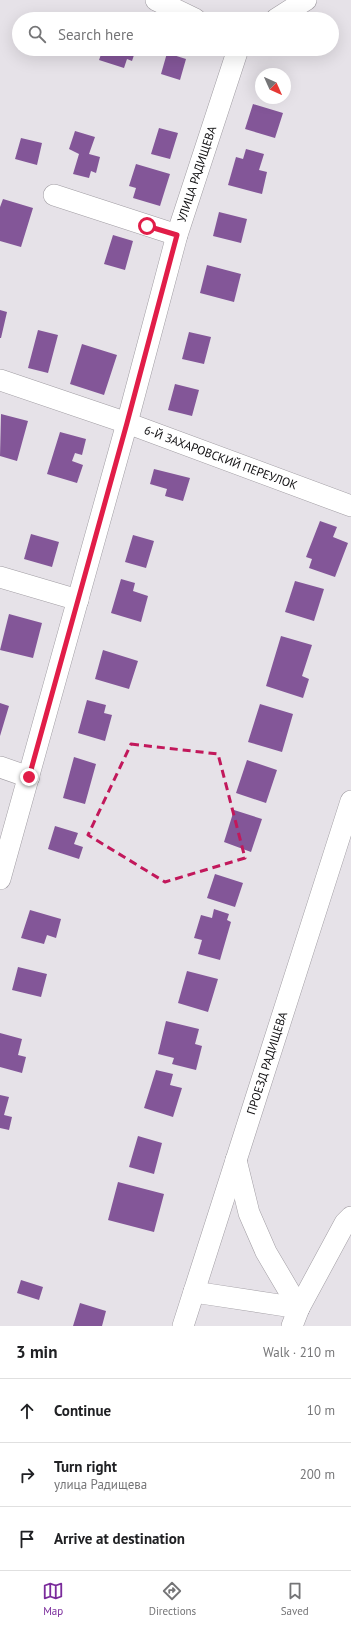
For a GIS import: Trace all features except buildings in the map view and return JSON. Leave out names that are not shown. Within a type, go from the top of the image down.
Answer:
[{"type":"street","points":[[156,0],[181,12]]},
{"type":"street","points":[[287,12],[306,0]]},
{"type":"street","name":"УЛИЦА РАДИЩЕВА","points":[[0,879],[127,423],[177,235],[236,56]]},
{"type":"street","points":[[54,195],[177,235]]},
{"type":"street","name":"6-Й ЗАХАРОВСКИЙ ПЕРЕУЛОК","points":[[0,380],[127,423],[351,506]]},
{"type":"street","points":[[0,577],[78,600]]},
{"type":"street","points":[[0,766],[29,777]]},
{"type":"street","name":"ПРОЕЗД РАДИЩЕВА","points":[[183,1326],[351,801]]},
{"type":"street","points":[[236,1160],[249,1213],[296,1317]]},
{"type":"street","points":[[296,1317],[345,1223],[351,1217]]},
{"type":"street","points":[[194,1292],[296,1317]]},
{"type":"highlighted area","points":[[131,744],[218,754],[245,858],[165,882],[88,835]]},
{"type":"route","points":[[29,777],[127,423],[177,235],[147,226]]}]
